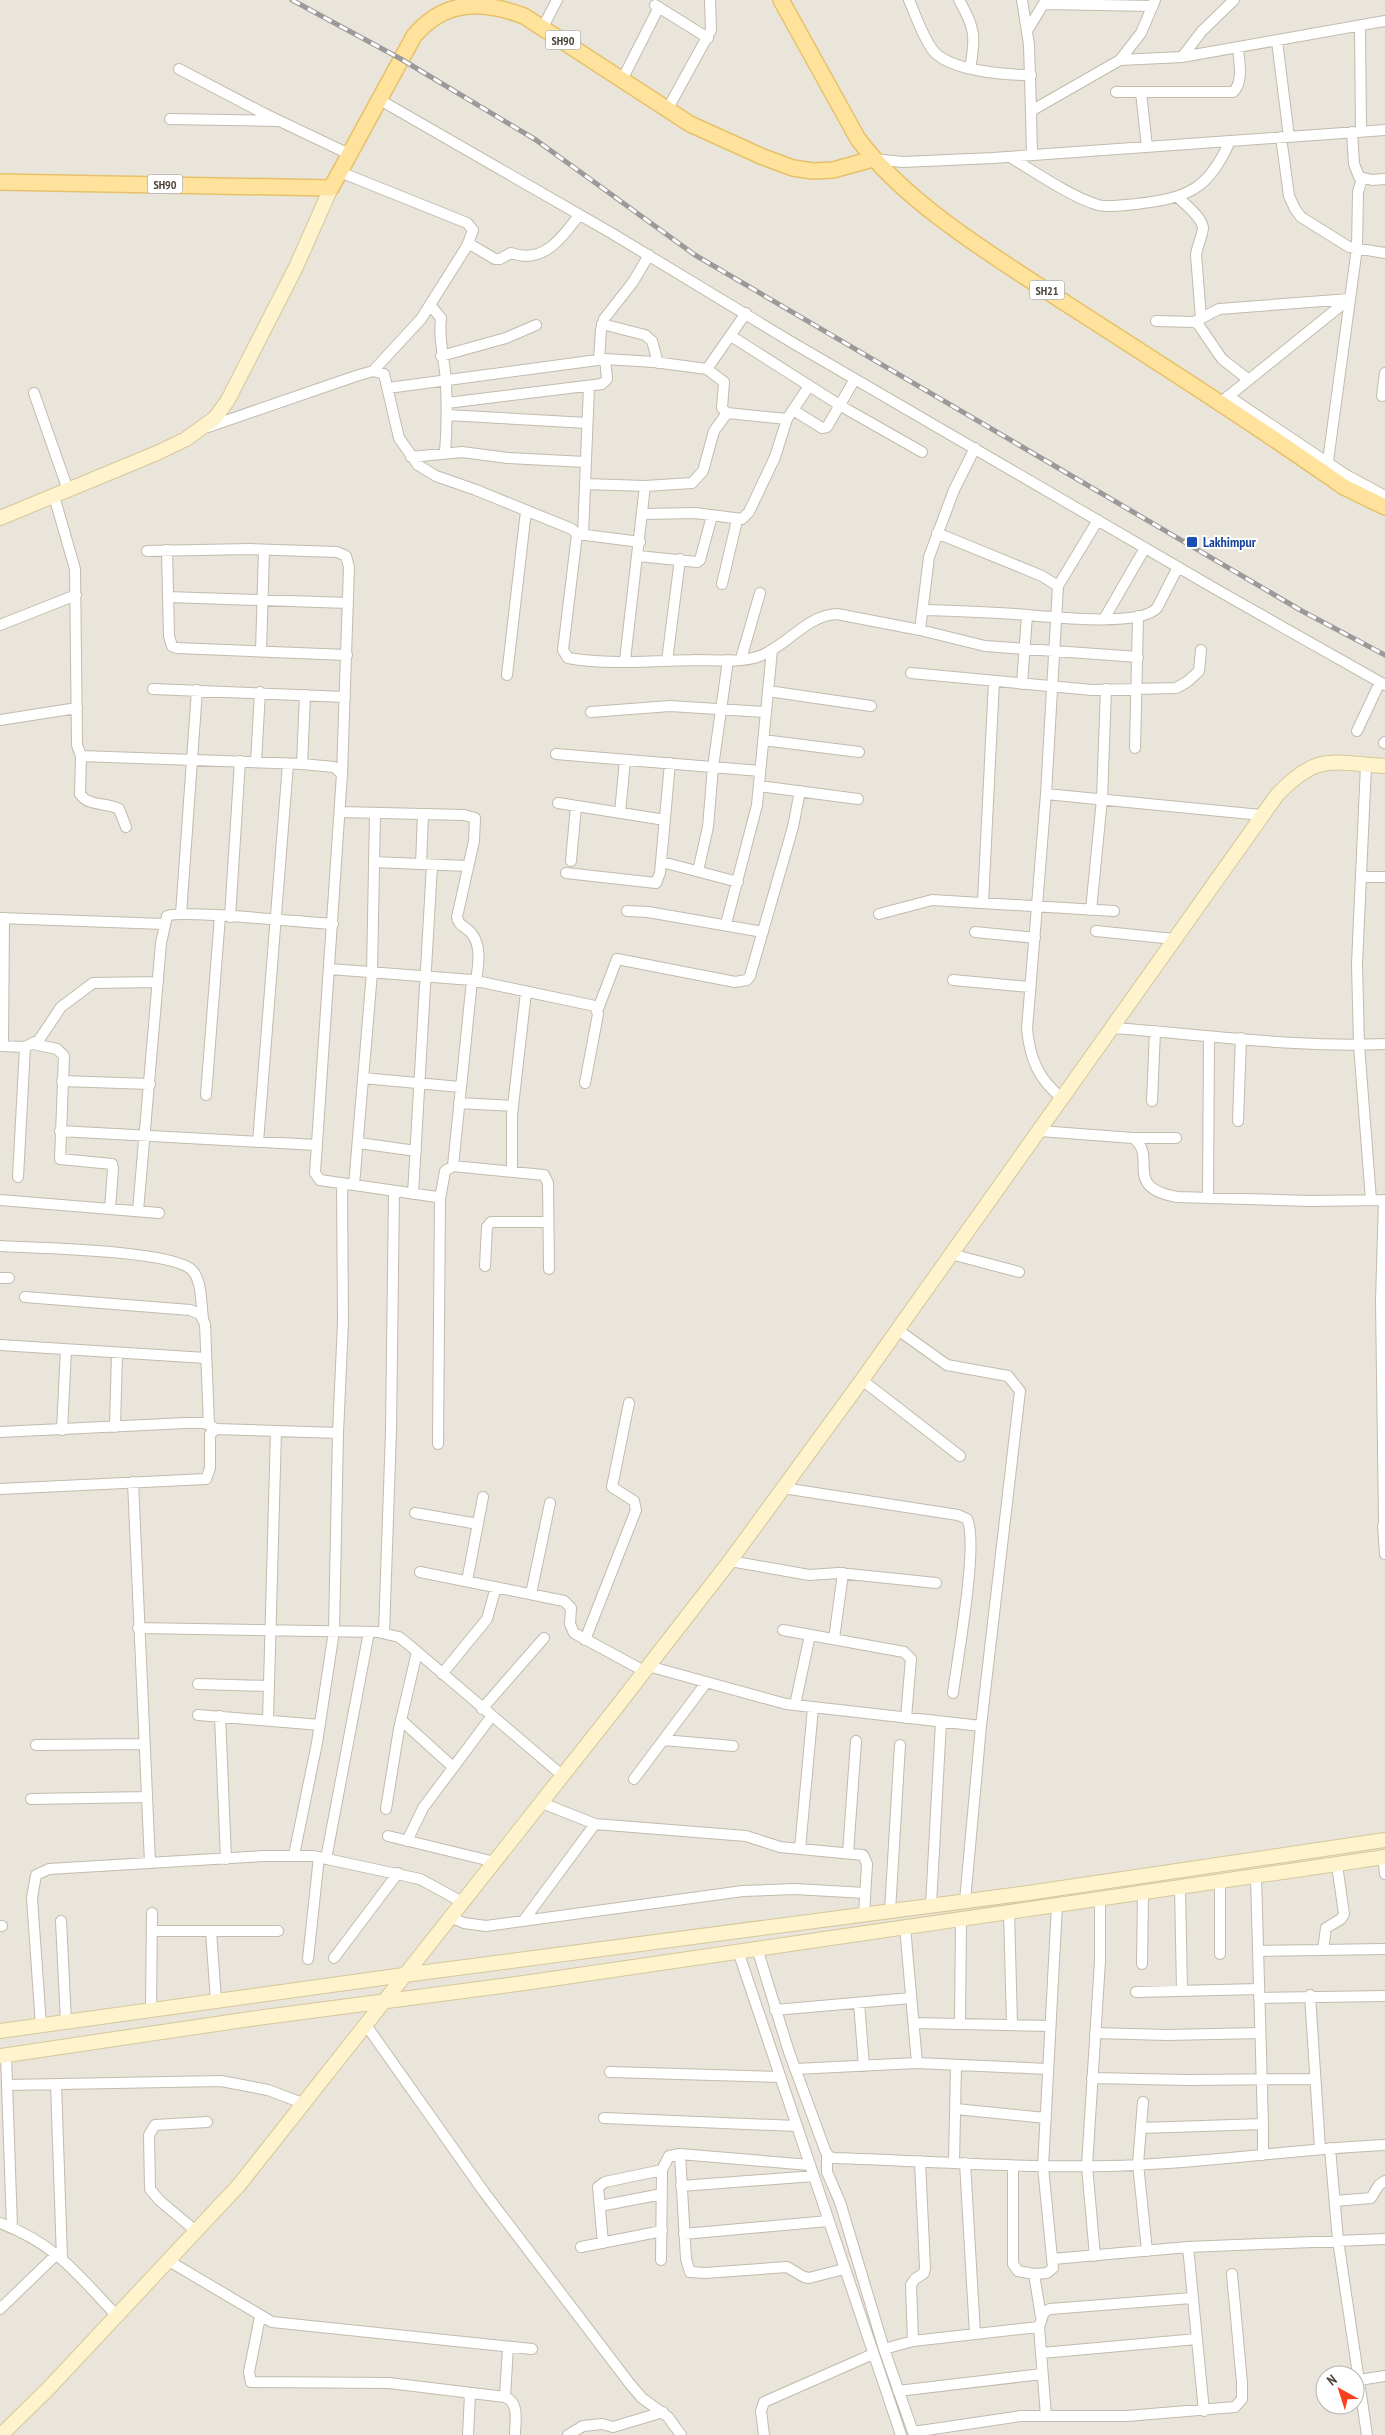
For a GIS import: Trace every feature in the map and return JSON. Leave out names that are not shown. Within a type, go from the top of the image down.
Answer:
[{"type":"main road","name":"SH90","points":[[0,182],[331,188],[424,22],[437,11],[450,5],[479,0],[502,5],[542,27],[623,78],[667,110],[724,141],[793,168],[813,171],[833,170],[873,159]]},
{"type":"main road","name":"SH21","points":[[780,0],[858,139],[873,159],[919,202],[1034,282],[1224,399],[1344,487],[1385,508]]},
{"type":"street","points":[[542,27],[557,0]]},
{"type":"street","points":[[667,110],[708,38],[712,22],[710,0]]},
{"type":"street","points":[[909,0],[931,49],[937,55],[970,68],[1002,75],[1031,75]]},
{"type":"street","points":[[959,0],[969,16],[974,32],[974,47],[970,68]]},
{"type":"street","points":[[1022,0],[1031,75],[1032,155]]},
{"type":"street","points":[[1182,57],[1202,31],[1234,0]]},
{"type":"street","points":[[1027,31],[1045,2],[1154,3],[1141,33],[1120,60],[1031,111]]},
{"type":"street","points":[[623,78],[654,3],[708,38]]},
{"type":"street","points":[[1120,60],[1182,57],[1385,21]]},
{"type":"street","points":[[1360,26],[1356,173],[1362,179],[1385,180]]},
{"type":"street","points":[[1277,41],[1285,137],[1286,176],[1295,209],[1301,217],[1338,242],[1349,247],[1385,253]]},
{"type":"street","points":[[1116,92],[1233,92],[1237,88],[1240,76],[1238,48]]},
{"type":"street","points":[[179,69],[349,154]]},
{"type":"street","points":[[1141,92],[1147,147]]},
{"type":"street","points":[[380,100],[649,255],[856,379],[1178,567],[1383,683],[1357,731]]},
{"type":"street","points":[[170,119],[280,121]]},
{"type":"street","points":[[873,159],[903,162],[1010,157],[1385,130]]},
{"type":"street","points":[[1010,157],[1082,198],[1100,206],[1159,201],[1178,197],[1194,190],[1208,178],[1221,161],[1230,141]]},
{"type":"street","points":[[0,518],[157,453],[202,429],[373,371],[408,336],[430,305],[468,243],[473,230],[467,223],[340,172]]},
{"type":"street","points":[[1328,461],[1357,248],[1358,192],[1362,179]]},
{"type":"street","points":[[202,429],[215,418],[228,400],[296,267],[331,188]]},
{"type":"street","points":[[1178,197],[1201,222],[1203,228],[1198,241],[1196,255],[1198,320],[1222,359],[1249,380]]},
{"type":"street","points":[[468,243],[495,259],[500,259],[512,253],[528,256],[554,246],[579,215]]},
{"type":"street","points":[[447,403],[602,384],[607,379],[602,359],[602,324],[609,310],[638,274],[649,255]]},
{"type":"street","points":[[1156,321],[1198,320],[1219,309],[1349,299]]},
{"type":"street","points":[[1349,299],[1224,399],[1328,461],[1346,475],[1385,496]]},
{"type":"street","points":[[430,305],[440,318],[439,333],[446,380],[447,403],[445,452]]},
{"type":"street","points":[[707,370],[746,313]]},
{"type":"street","points":[[602,324],[645,335],[652,342],[658,363]]},
{"type":"street","points":[[441,356],[506,338],[536,325]]},
{"type":"street","points":[[731,336],[841,406],[922,452]]},
{"type":"street","points":[[388,388],[602,359],[658,363],[707,370],[724,382],[722,408],[727,413],[790,415],[822,428],[832,423],[856,379]]},
{"type":"street","points":[[373,371],[384,374],[396,430],[411,457],[425,470],[572,529],[580,535],[640,542]]},
{"type":"street","points":[[1382,396],[1385,373]]},
{"type":"street","points":[[589,386],[585,484],[580,535],[563,650],[568,658],[666,661],[728,660],[760,656],[825,615],[844,614],[985,646],[1138,657]]},
{"type":"street","points":[[643,514],[677,512],[737,520],[742,519],[749,512],[775,457],[790,415],[809,386]]},
{"type":"street","points":[[34,392],[68,490]]},
{"type":"street","points":[[585,484],[645,486],[686,484],[696,479],[705,466],[714,431],[727,413]]},
{"type":"street","points":[[447,415],[587,423]]},
{"type":"street","points":[[920,630],[924,610],[929,557],[954,490],[975,448]]},
{"type":"street","points":[[411,457],[445,452],[585,462]]},
{"type":"street","points":[[625,660],[645,486]]},
{"type":"street","points":[[54,496],[75,569],[77,745],[81,756],[80,794],[87,801],[110,804],[119,809],[126,827]]},
{"type":"street","points":[[507,675],[526,511]]},
{"type":"street","points":[[638,556],[694,562],[700,560],[712,516]]},
{"type":"street","points":[[722,584],[737,520]]},
{"type":"street","points":[[1063,1099],[1044,1082],[1031,1058],[1027,1029],[1046,794],[1058,586],[1098,520]]},
{"type":"street","points":[[937,533],[1042,576],[1058,586]]},
{"type":"street","points":[[1104,619],[1146,548]]},
{"type":"street","points":[[167,550],[169,636],[172,646],[177,648],[347,655]]},
{"type":"street","points":[[261,651],[264,550]]},
{"type":"street","points":[[147,551],[264,550],[341,552],[346,556],[348,562],[348,603],[342,774],[330,969],[316,1145],[316,1177],[320,1180],[342,1184],[437,1197],[440,1199]]},
{"type":"street","points":[[666,661],[680,559]]},
{"type":"street","points":[[924,610],[1057,618],[1104,619],[1138,616],[1153,613],[1178,567]]},
{"type":"street","points":[[741,659],[760,593]]},
{"type":"street","points":[[0,625],[76,595]]},
{"type":"street","points":[[168,597],[348,603]]},
{"type":"street","points":[[1022,684],[1027,615]]},
{"type":"street","points":[[1136,748],[1138,616]]},
{"type":"street","points":[[726,924],[755,820],[772,650]]},
{"type":"street","points":[[911,674],[1053,687],[1167,689],[1182,686],[1199,671],[1201,650]]},
{"type":"street","points":[[698,870],[708,826],[713,767],[728,660]]},
{"type":"street","points":[[983,902],[994,682]]},
{"type":"street","points":[[153,689],[345,697]]},
{"type":"street","points":[[1091,910],[1102,799],[1106,689]]},
{"type":"street","points":[[181,914],[197,690]]},
{"type":"street","points":[[768,691],[871,706]]},
{"type":"street","points":[[256,762],[260,692]]},
{"type":"street","points":[[302,764],[306,695]]},
{"type":"street","points":[[591,712],[653,706],[766,712]]},
{"type":"street","points":[[0,720],[77,708]]},
{"type":"street","points":[[762,740],[859,752]]},
{"type":"street","points":[[556,754],[760,771]]},
{"type":"street","points":[[81,756],[302,764],[334,767],[339,769],[342,774]]},
{"type":"street","points":[[620,813],[626,760]]},
{"type":"street","points":[[206,1095],[240,761]]},
{"type":"street","points":[[0,2435],[48,2389],[239,2185],[542,1803],[730,1561],[784,1488],[1063,1099],[1261,815],[1290,782],[1317,764],[1335,762],[1385,766]]},
{"type":"street","points":[[566,873],[651,884],[656,883],[659,879],[662,862],[670,763]]},
{"type":"street","points":[[258,1142],[288,764]]},
{"type":"street","points":[[1366,765],[1357,964],[1359,1045],[1371,1200]]},
{"type":"street","points":[[759,786],[858,799]]},
{"type":"street","points":[[585,1083],[598,1010],[617,959],[742,983],[750,976],[793,827],[800,791]]},
{"type":"street","points":[[1046,794],[1261,815]]},
{"type":"street","points":[[558,803],[665,820]]},
{"type":"street","points":[[571,862],[576,806]]},
{"type":"street","points":[[340,812],[464,815],[475,818],[474,841],[457,910],[457,920],[471,932],[476,940],[478,961],[460,1087],[453,1166]]},
{"type":"street","points":[[354,1185],[372,973],[375,813]]},
{"type":"street","points":[[420,864],[422,814]]},
{"type":"street","points":[[374,862],[467,866]]},
{"type":"street","points":[[662,862],[738,882]]},
{"type":"street","points":[[413,1194],[421,1084],[432,865]]},
{"type":"street","points":[[1362,877],[1385,876]]},
{"type":"street","points":[[879,914],[932,900],[1114,911]]},
{"type":"street","points":[[627,911],[648,912],[726,924],[763,932]]},
{"type":"street","points":[[138,1211],[158,982],[164,924],[167,916],[181,914],[225,916],[333,924]]},
{"type":"street","points":[[110,1208],[114,1169],[112,1164],[60,1159],[64,1056],[62,1052],[29,1045],[2,1046],[2,918],[164,924]]},
{"type":"street","points":[[1096,931],[1174,939]]},
{"type":"street","points":[[975,932],[1035,938]]},
{"type":"street","points":[[330,969],[474,981],[595,1006],[598,1010]]},
{"type":"street","points":[[953,980],[1030,987]]},
{"type":"street","points":[[29,1045],[42,1036],[60,1007],[93,983],[158,982]]},
{"type":"street","points":[[512,1170],[513,1106],[526,992]]},
{"type":"street","points":[[1112,1028],[1209,1037],[1359,1045],[1385,1044]]},
{"type":"street","points":[[1152,1101],[1155,1031]]},
{"type":"street","points":[[1208,1198],[1209,1037]]},
{"type":"street","points":[[1238,1121],[1241,1038]]},
{"type":"street","points":[[18,1177],[29,1045]]},
{"type":"street","points":[[362,1078],[460,1087]]},
{"type":"street","points":[[62,1081],[150,1084]]},
{"type":"street","points":[[459,1103],[513,1106]]},
{"type":"street","points":[[1040,1131],[1133,1138],[1176,1138]]},
{"type":"street","points":[[60,1132],[316,1145]]},
{"type":"street","points":[[1133,1138],[1140,1146],[1145,1180],[1153,1190],[1177,1197],[1384,1200],[1381,1301],[1385,1522],[1383,1532],[1385,1554]]},
{"type":"street","points":[[359,1143],[416,1151]]},
{"type":"street","points":[[438,1444],[440,1199],[445,1171],[453,1166],[512,1170],[541,1173],[547,1178],[549,1269]]},
{"type":"street","points":[[294,1855],[320,1725],[334,1631],[338,1433],[343,1322],[342,1184]]},
{"type":"street","points":[[384,1633],[391,1431],[394,1191]]},
{"type":"street","points":[[0,1200],[159,1213]]},
{"type":"street","points":[[485,1266],[487,1227],[491,1222],[548,1222]]},
{"type":"street","points":[[0,1246],[122,1254],[176,1262],[188,1268],[195,1275],[203,1318],[213,1427],[210,1434],[210,1468],[206,1479],[0,1490]]},
{"type":"street","points":[[951,1254],[1020,1272]]},
{"type":"street","points":[[24,1297],[190,1310],[196,1311],[203,1318]]},
{"type":"street","points":[[898,1330],[946,1365],[1008,1376],[1020,1391],[981,1726],[965,1901]]},
{"type":"street","points":[[0,1345],[206,1358]]},
{"type":"street","points":[[62,1430],[66,1350]]},
{"type":"street","points":[[115,1427],[118,1353]]},
{"type":"street","points":[[862,1380],[960,1456]]},
{"type":"street","points":[[585,1640],[636,1510],[634,1501],[612,1487],[629,1403]]},
{"type":"street","points":[[0,1432],[186,1423],[213,1427],[338,1433]]},
{"type":"street","points":[[268,1720],[276,1431]]},
{"type":"street","points":[[133,1482],[138,1628],[150,1863]]},
{"type":"street","points":[[784,1488],[958,1515],[967,1519],[971,1532],[970,1571],[953,1693]]},
{"type":"street","points":[[467,1581],[483,1497]]},
{"type":"street","points":[[531,1594],[550,1503]]},
{"type":"street","points":[[415,1513],[478,1524]]},
{"type":"street","points":[[730,1561],[809,1575],[843,1573],[936,1583]]},
{"type":"street","points":[[420,1572],[569,1603],[571,1630],[585,1640],[646,1669],[795,1706],[981,1726]]},
{"type":"street","points":[[834,1639],[843,1573]]},
{"type":"street","points":[[442,1674],[487,1619],[496,1587]]},
{"type":"street","points":[[138,1628],[369,1632],[399,1637],[491,1717],[563,1776]]},
{"type":"street","points":[[783,1630],[897,1650],[908,1656],[911,1665],[906,1718]]},
{"type":"street","points":[[308,1959],[322,1858],[369,1632]]},
{"type":"street","points":[[795,1706],[810,1635]]},
{"type":"street","points":[[482,1709],[544,1638]]},
{"type":"street","points":[[386,1809],[401,1720],[417,1652]]},
{"type":"street","points":[[198,1684],[268,1686]]},
{"type":"street","points":[[634,1779],[706,1684]]},
{"type":"street","points":[[800,1849],[813,1708]]},
{"type":"street","points":[[198,1715],[320,1725]]},
{"type":"street","points":[[220,1716],[226,1859]]},
{"type":"street","points":[[406,1841],[418,1816],[491,1717]]},
{"type":"street","points":[[401,1720],[453,1767]]},
{"type":"street","points":[[931,1905],[940,1722]]},
{"type":"street","points":[[663,1740],[733,1746]]},
{"type":"street","points":[[848,1853],[856,1741]]},
{"type":"street","points":[[36,1745],[144,1744]]},
{"type":"street","points":[[890,1910],[900,1745]]},
{"type":"street","points":[[31,1799],[147,1797]]},
{"type":"street","points":[[542,1803],[595,1824],[746,1836],[780,1847],[848,1853],[866,1857],[864,1914]]},
{"type":"street","points":[[524,1920],[595,1824]]},
{"type":"street","points":[[388,1836],[495,1862]]},
{"type":"street","points":[[0,2031],[216,2001],[401,1979],[965,1901],[1385,1840]]},
{"type":"street","points":[[41,2026],[32,1898],[36,1875],[49,1869],[294,1855],[322,1858],[420,1879],[462,1902]]},
{"type":"street","points":[[12,2227],[7,2085],[3,2056],[257,2018],[1384,1858],[1385,1874]]},
{"type":"street","points":[[1323,1950],[1326,1928],[1344,1914],[1338,1865]]},
{"type":"street","points":[[334,1958],[398,1873]]},
{"type":"street","points":[[1256,1877],[1263,2155]]},
{"type":"street","points":[[1220,1882],[1220,1954]]},
{"type":"street","points":[[1180,1888],[1182,1991]]},
{"type":"street","points":[[450,1917],[474,1925],[743,1891],[795,1889],[865,1893]]},
{"type":"street","points":[[1142,1964],[1143,1893]]},
{"type":"street","points":[[1095,2256],[1087,2166],[1095,2033],[1100,1899]]},
{"type":"street","points":[[1013,2166],[1012,2264],[1018,2271],[1034,2274],[1050,2272],[1053,2259],[1043,2167],[1057,1905]]},
{"type":"street","points":[[1009,1912],[1012,2024]]},
{"type":"street","points":[[151,2010],[152,1913]]},
{"type":"street","points":[[960,2023],[961,1919]]},
{"type":"street","points":[[61,1921],[66,2022]]},
{"type":"street","points":[[905,1927],[917,2063]]},
{"type":"street","points":[[152,1931],[278,1931]]},
{"type":"street","points":[[211,1931],[216,2001]]},
{"type":"street","points":[[757,1948],[795,2069],[827,2154],[827,2172],[840,2202],[884,2349],[913,2433],[1020,2416],[1127,2416],[1235,2407],[1242,2399],[1242,2383],[1232,2274]]},
{"type":"street","points":[[1258,1951],[1385,1949]]},
{"type":"street","points":[[738,1951],[900,2435]]},
{"type":"street","points":[[1136,1992],[1182,1991],[1310,1996],[1385,1996]]},
{"type":"street","points":[[1310,1996],[1315,2038],[1314,2078],[1335,2201],[1338,2240],[1357,2365]]},
{"type":"street","points":[[775,2010],[911,1998]]},
{"type":"street","points":[[859,2003],[864,2066]]},
{"type":"street","points":[[914,2024],[960,2023],[1050,2026]]},
{"type":"street","points":[[366,2025],[484,2192],[630,2384],[642,2398],[663,2412],[680,2435]]},
{"type":"street","points":[[1095,2033],[1167,2035],[1260,2033]]},
{"type":"street","points":[[795,2069],[917,2063],[1048,2069]]},
{"type":"street","points":[[956,2065],[956,2109],[975,2334]]},
{"type":"street","points":[[610,2072],[780,2077]]},
{"type":"street","points":[[1092,2078],[1261,2080],[1314,2078]]},
{"type":"street","points":[[7,2085],[232,2082],[268,2090],[305,2104]]},
{"type":"street","points":[[0,2309],[60,2256],[56,2084]]},
{"type":"street","points":[[1143,2102],[1138,2164],[1147,2251]]},
{"type":"street","points":[[956,2109],[1046,2118]]},
{"type":"street","points":[[604,2118],[797,2126]]},
{"type":"street","points":[[197,2232],[159,2200],[150,2189],[149,2136],[155,2125],[208,2122]]},
{"type":"street","points":[[1141,2128],[1263,2124]]},
{"type":"street","points":[[827,2154],[834,2158],[1043,2167],[1138,2164],[1263,2155],[1325,2148],[1385,2145]]},
{"type":"street","points":[[661,2260],[662,2170],[666,2159],[680,2154],[810,2165]]},
{"type":"street","points":[[680,2154],[684,2234],[688,2268],[694,2273],[787,2267],[809,2278],[844,2269]]},
{"type":"street","points":[[913,2341],[912,2282],[924,2273],[925,2268],[920,2161]]},
{"type":"street","points":[[603,2243],[598,2193],[601,2184],[662,2170]]},
{"type":"street","points":[[681,2186],[814,2176]]},
{"type":"street","points":[[1335,2201],[1371,2198],[1379,2185],[1385,2181]]},
{"type":"street","points":[[600,2206],[662,2194]]},
{"type":"street","points":[[684,2234],[828,2221]]},
{"type":"street","points":[[0,2223],[34,2238],[60,2256],[117,2316]]},
{"type":"street","points":[[581,2247],[662,2231]]},
{"type":"street","points":[[1053,2259],[1188,2247],[1385,2238]]},
{"type":"street","points":[[1188,2247],[1204,2411]]},
{"type":"street","points":[[169,2261],[260,2317],[283,2324],[532,2349]]},
{"type":"street","points":[[1034,2274],[1040,2322],[1046,2416]]},
{"type":"street","points":[[884,2349],[913,2341],[975,2334],[1040,2322],[1050,2309],[1192,2298]]},
{"type":"street","points":[[260,2317],[249,2372],[252,2382],[255,2384],[389,2383],[504,2397],[510,2399],[515,2407],[515,2435]]},
{"type":"street","points":[[1042,2353],[1197,2339]]},
{"type":"street","points":[[504,2397],[508,2347]]},
{"type":"street","points":[[764,2435],[761,2411],[764,2402],[873,2354]]},
{"type":"street","points":[[898,2391],[1042,2374]]},
{"type":"street","points":[[1365,2379],[1385,2376]]},
{"type":"street","points":[[468,2435],[470,2394]]},
{"type":"street","points":[[568,2435],[583,2426],[602,2424],[616,2426],[663,2412]]},
{"type":"street","points":[[1364,2415],[1367,2435]]},
{"type":"shaded area","points":[[0,0],[1385,0],[1385,2435],[0,2435]]},
{"type":"railway","points":[[292,0],[401,59],[536,140],[695,255],[1302,611],[1385,655]]},
{"type":"place","name":"Lakhimpur","points":[[1192,542]]}]
